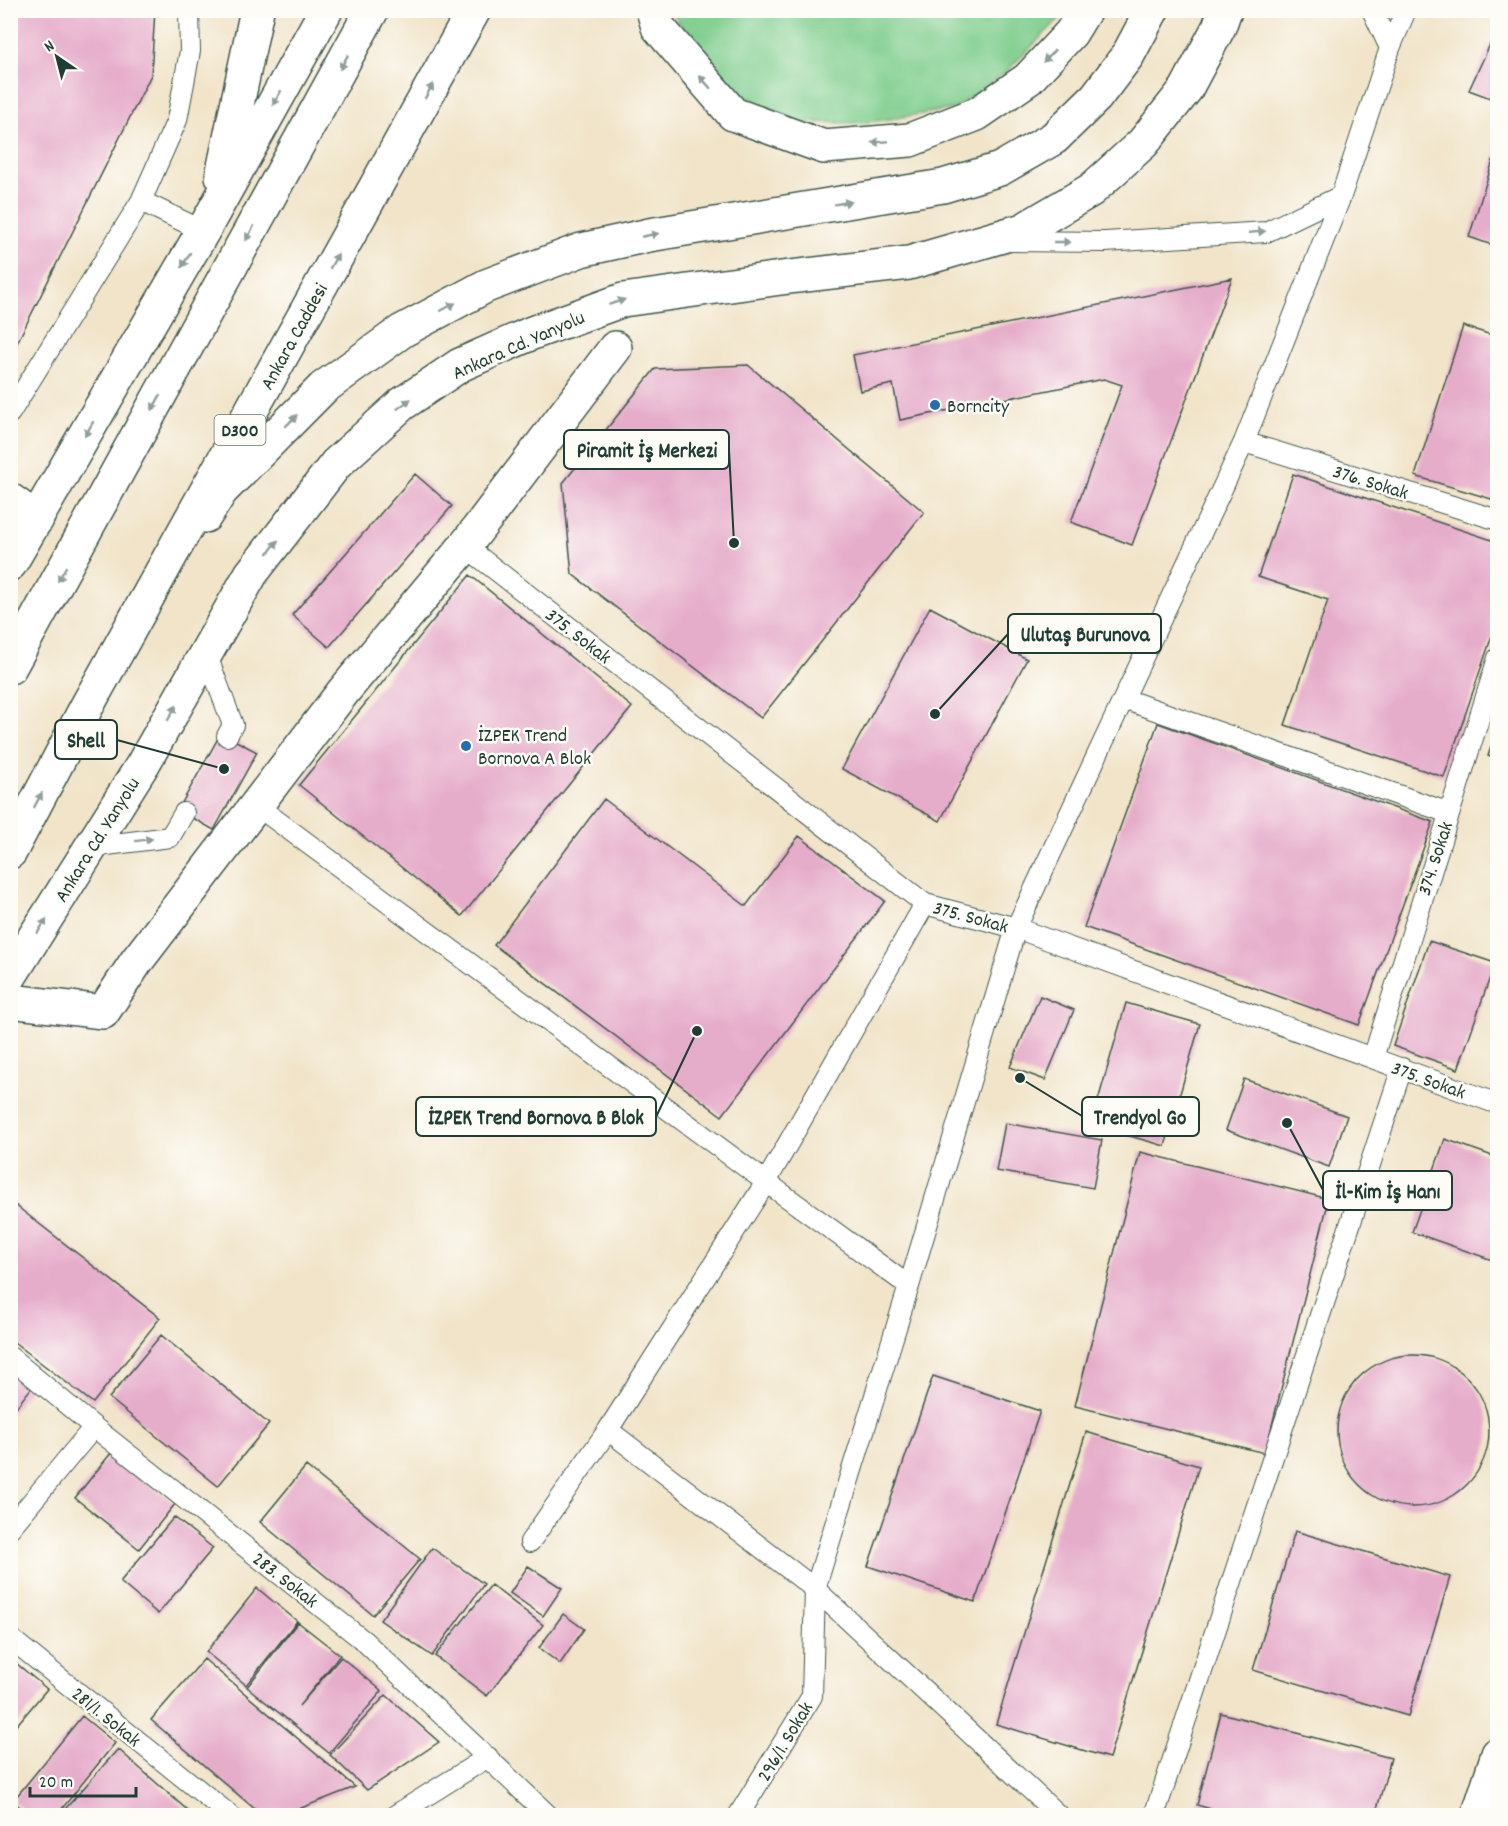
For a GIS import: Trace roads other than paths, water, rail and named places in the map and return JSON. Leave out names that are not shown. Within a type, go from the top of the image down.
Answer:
[{"type":"main road","points":[[209,220],[257,10]]},
{"type":"main road","points":[[10,564],[209,220],[326,10]]},
{"type":"main road","points":[[10,667],[372,10]]},
{"type":"main road","name":"Ankara Caddesi","points":[[10,852],[87,706],[474,10]]},
{"type":"main road","points":[[653,10],[658,27],[733,114],[824,147],[910,140],[977,114],[1028,79],[1071,33],[1085,10]]},
{"type":"main road","points":[[87,706],[221,491],[323,388],[402,331],[486,286],[581,250],[649,235],[943,186],[1000,169],[1054,138],[1096,97],[1128,55],[1152,10]]},
{"type":"main road","name":"Ankara Cd. Yanyolu","points":[[10,976],[143,764],[251,574],[336,464],[402,404],[460,365],[532,333],[623,300],[909,263],[1023,230],[1091,190],[1143,142],[1186,89],[1219,27],[1225,10]]},
{"type":"main road","points":[[10,1001],[103,1012],[136,963],[343,693],[465,546],[615,348]]},
{"type":"main road","points":[[10,500],[37,519]]},
{"type":"main road","points":[[1478,1815],[1497,1754]]},
{"type":"lane","points":[[10,413],[141,201],[177,120],[190,51],[189,10]]},
{"type":"lane","points":[[1372,10],[1390,48]]},
{"type":"lane","name":"296/1. Sokak","points":[[738,1815],[812,1696],[815,1589],[1016,928],[1245,442],[1341,196],[1390,48],[1406,10]]},
{"type":"lane","points":[[983,241],[1106,242],[1266,232],[1341,196]]},
{"type":"lane","points":[[141,201],[209,220]]},
{"type":"lane","name":"376. Sokak","points":[[1245,442],[1497,520]]},
{"type":"lane","name":"375. Sokak","points":[[465,546],[925,904],[1016,928],[1497,1104]]},
{"type":"lane","points":[[206,653],[233,725],[227,736]]},
{"type":"lane","name":"374. Sokak","points":[[1372,1058],[1497,658]]},
{"type":"lane","points":[[1124,699],[1449,813]]},
{"type":"lane","points":[[257,806],[909,1286]]},
{"type":"lane","points":[[91,847],[170,837],[184,813]]},
{"type":"lane","points":[[530,1542],[608,1430],[766,1182],[925,904]]},
{"type":"lane","points":[[1154,1815],[1402,1068]]},
{"type":"lane","name":"283. Sokak","points":[[10,1357],[94,1427],[364,1641],[549,1815]]},
{"type":"lane","points":[[10,1528],[94,1427]]},
{"type":"lane","points":[[608,1430],[815,1589],[1059,1815]]},
{"type":"lane","name":"281/1. Sokak","points":[[10,1638],[231,1815]]},
{"type":"lane","points":[[394,1815],[489,1757]]},
{"type":"place","name":"Borncity","points":[[935,405]]},
{"type":"place","name":"Piramit İş Merkezi","points":[[734,543]]},
{"type":"place","name":"Ulutaş Burunova","points":[[935,714]]},
{"type":"place","name":"İZPEK Trend Bornova A Blok","points":[[466,746]]},
{"type":"place","name":"Shell","points":[[224,769]]},
{"type":"place","name":"İZPEK Trend Bornova B Blok","points":[[697,1031]]},
{"type":"place","name":"Trendyol Go","points":[[1020,1078]]},
{"type":"place","name":"İl-Kim İş Hanı","points":[[1287,1123]]}]
